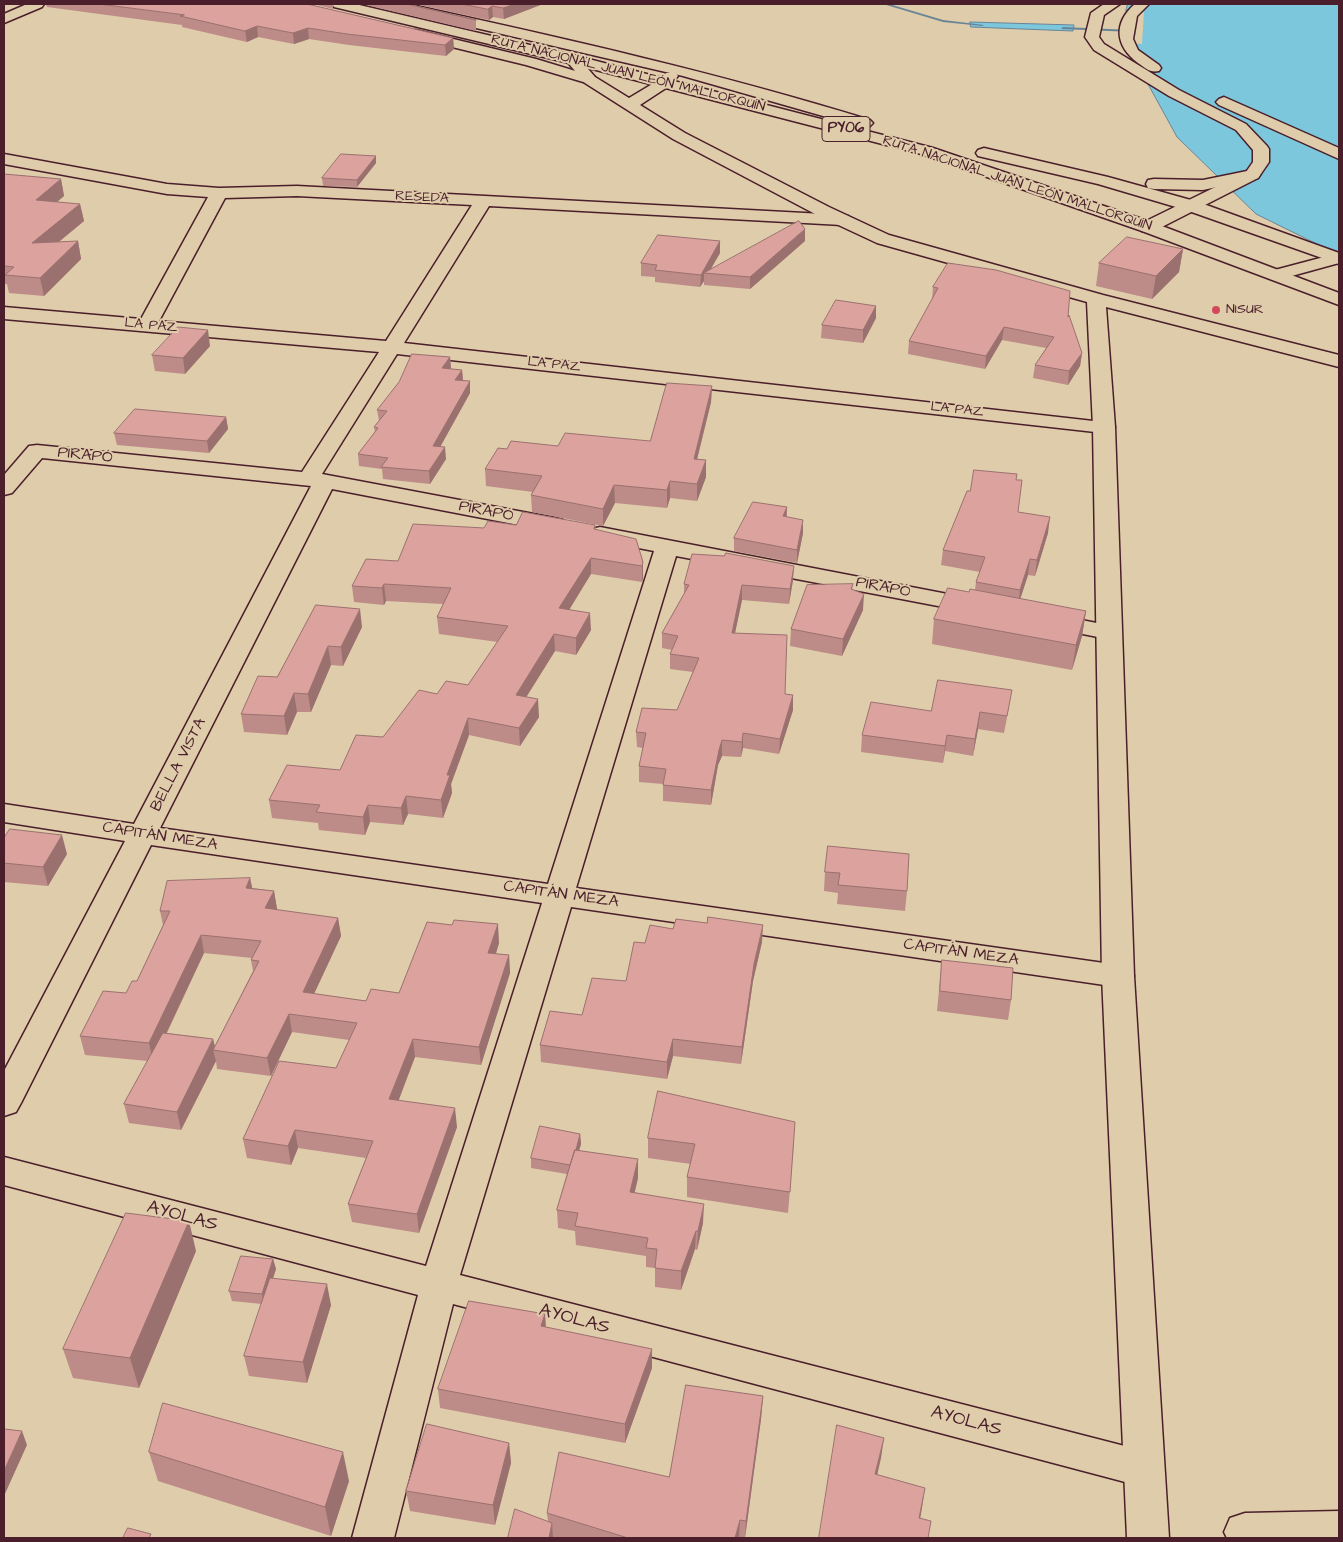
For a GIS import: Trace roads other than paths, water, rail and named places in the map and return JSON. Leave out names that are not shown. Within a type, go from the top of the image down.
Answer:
[{"type":"main road","points":[[4,18],[37,4]]},
{"type":"main road","name":"RUTA NACIONAL JUAN LEÓN MALLORQUÍN","points":[[365,4],[668,80],[927,151],[1148,227],[1339,299]]},
{"type":"main road","points":[[390,4],[578,46],[756,90],[865,123]]},
{"type":"main road","points":[[1113,4],[1098,14],[1092,37],[1099,47],[1112,57],[1174,93],[1240,127],[1261,149],[1261,162],[1252,175],[1148,227]]},
{"type":"main road","points":[[1142,4],[1130,15],[1126,39],[1132,52],[1147,65],[1227,104],[1339,154]]},
{"type":"main road","points":[[334,8],[590,80],[679,136],[842,220],[883,239],[1096,299],[1339,361]]},
{"type":"main road","name":"RUTA NACIONAL JUAN LEÓN MALLORQUÍN","points":[[334,8],[865,123],[1102,180],[1192,206],[1339,258]]},
{"type":"main road","points":[[572,59],[590,80]]},
{"type":"main road","points":[[629,105],[668,80]]},
{"type":"main road","points":[[970,149],[1146,183],[1203,185],[1252,175]]},
{"type":"main road","name":"RESEDA","points":[[4,159],[167,189],[220,193],[297,191],[842,220]]},
{"type":"main road","points":[[4,177],[22,162]]},
{"type":"main road","points":[[147,326],[220,193]]},
{"type":"main road","name":"BELLA VISTA","points":[[4,1103],[144,835],[316,480],[391,347],[483,202]]},
{"type":"main road","points":[[1277,275],[1339,258]]},
{"type":"main road","points":[[1096,299],[1104,427],[1118,976],[1148,1538]]},
{"type":"main road","name":"LA PAZ","points":[[4,313],[391,347],[1104,427]]},
{"type":"main road","name":"PIRAPÓ","points":[[4,488],[37,451],[316,480],[1000,611]]},
{"type":"main road","points":[[373,1538],[439,1284],[668,547]]},
{"type":"main road","points":[[1030,617],[1108,632]]},
{"type":"main road","name":"CAPITÁN MEZA","points":[[4,813],[1118,976]]},
{"type":"main road","name":"AYOLAS","points":[[4,1171],[1144,1469]]},
{"type":"main road","points":[[1245,1532],[1339,1530]]},
{"type":"water","points":[[1128,4],[1339,4],[1339,252],[1321,246],[1256,214],[1177,137],[1120,33]]},
{"type":"water","points":[[970,22],[1074,25],[1073,31],[971,27]]},
{"type":"waterway","points":[[885,4],[943,21],[982,25]]},
{"type":"waterway","points":[[1063,28],[1132,31]]},
{"type":"place","name":"NISUR","points":[[1216,310]]}]
